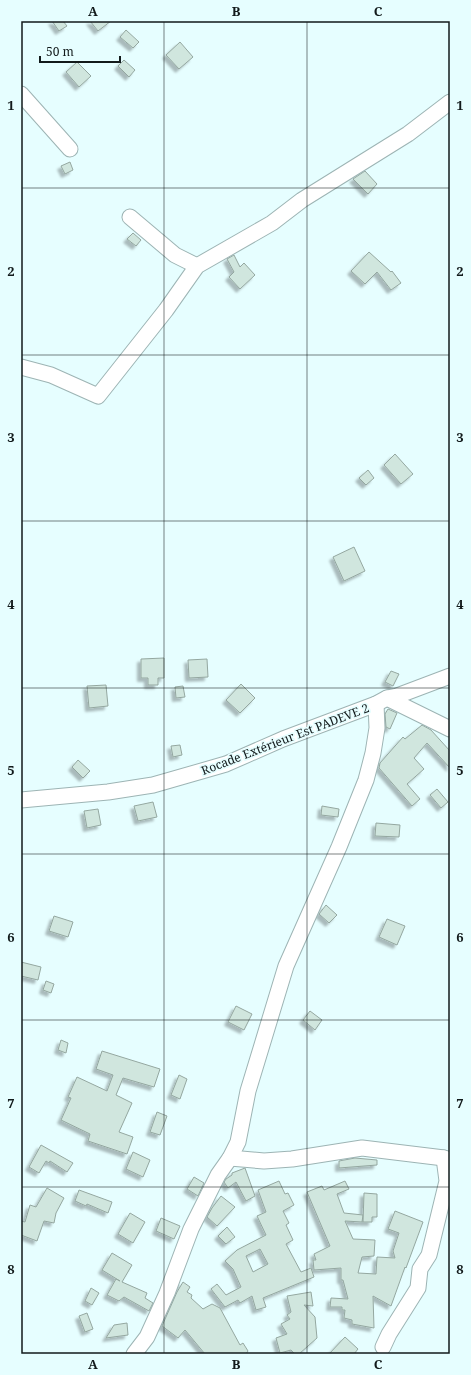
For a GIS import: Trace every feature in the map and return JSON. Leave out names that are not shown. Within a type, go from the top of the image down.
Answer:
[{"type":"street","points":[[21,94],[70,149]]},
{"type":"street","points":[[21,367],[51,375],[98,396],[166,310],[197,266],[272,223],[302,200],[408,134],[450,102]]},
{"type":"street","points":[[130,216],[175,255],[197,266]]},
{"type":"street","name":"Rocade Extérieur Est PADEVE 2","points":[[21,800],[108,792],[153,785],[226,764],[283,739],[450,676]]},
{"type":"street","points":[[134,1354],[150,1331],[167,1293],[191,1229],[218,1175],[230,1158],[238,1142],[248,1091],[286,966],[339,847],[366,780],[373,754],[381,701],[450,729]]},
{"type":"street","points":[[230,1158],[264,1161],[292,1159],[362,1148],[447,1159],[447,1181],[429,1255],[420,1269],[418,1288],[389,1334],[383,1347]]},
{"type":"building","points":[[52,21],[63,21],[67,26],[59,31]]},
{"type":"building","points":[[90,21],[111,21],[98,31]]},
{"type":"building","points":[[126,30],[139,42],[133,48],[120,37]]},
{"type":"building","points":[[180,42],[193,57],[179,69],[166,55]]},
{"type":"building","points":[[124,60],[135,70],[129,77],[118,66]]},
{"type":"building","points":[[77,62],[91,76],[79,87],[66,72]]},
{"type":"building","points":[[70,162],[73,170],[65,174],[61,166]]},
{"type":"building","points":[[365,171],[377,184],[368,194],[353,179]]},
{"type":"building","points":[[133,233],[141,240],[136,246],[127,239]]},
{"type":"building","points":[[369,252],[391,272],[392,271],[401,283],[391,290],[377,272],[365,284],[351,271]]},
{"type":"building","points":[[234,255],[240,267],[244,263],[255,275],[240,289],[229,277],[234,272],[227,259]]},
{"type":"building","points":[[395,454],[413,474],[401,484],[384,465]]},
{"type":"building","points":[[368,470],[374,478],[366,485],[359,478]]},
{"type":"building","points":[[354,547],[365,571],[344,581],[333,557]]},
{"type":"building","points":[[164,658],[164,678],[158,678],[158,685],[148,685],[148,678],[141,678],[141,659]]},
{"type":"building","points":[[207,659],[208,677],[189,678],[188,660]]},
{"type":"building","points":[[391,671],[399,674],[393,686],[385,682]]},
{"type":"building","points":[[241,684],[255,698],[240,713],[226,700]]},
{"type":"building","points":[[106,685],[108,706],[89,708],[87,686]]},
{"type":"building","points":[[183,686],[185,697],[176,698],[175,687]]},
{"type":"building","points":[[388,709],[397,713],[390,729],[386,727],[385,714]]},
{"type":"building","points":[[422,725],[431,730],[450,751],[450,768],[427,743],[414,758],[424,769],[407,784],[420,799],[412,806],[379,768],[380,763],[403,737],[405,739]]},
{"type":"building","points":[[180,745],[182,755],[173,757],[171,746]]},
{"type":"building","points":[[78,760],[90,771],[83,778],[72,767]]},
{"type":"building","points":[[437,789],[448,802],[441,808],[430,795]]},
{"type":"building","points":[[153,802],[157,817],[138,821],[134,806]]},
{"type":"building","points":[[322,806],[339,809],[338,817],[321,815]]},
{"type":"building","points":[[98,809],[101,825],[87,828],[84,811]]},
{"type":"building","points":[[376,823],[400,825],[399,837],[375,836]]},
{"type":"building","points":[[326,905],[337,915],[329,923],[319,914]]},
{"type":"building","points":[[54,916],[73,922],[68,937],[49,931]]},
{"type":"building","points":[[387,919],[405,926],[397,945],[379,937]]},
{"type":"building","points":[[21,962],[41,967],[38,980],[21,976]]},
{"type":"building","points":[[46,981],[54,984],[51,993],[43,990]]},
{"type":"building","points":[[236,1006],[252,1014],[244,1030],[228,1022]]},
{"type":"building","points":[[310,1011],[322,1020],[315,1030],[303,1020]]},
{"type":"building","points":[[61,1040],[68,1043],[66,1053],[58,1050]]},
{"type":"building","points":[[102,1051],[160,1069],[154,1087],[123,1078],[116,1095],[132,1103],[119,1132],[133,1137],[127,1154],[88,1141],[90,1134],[61,1120],[71,1098],[68,1097],[77,1077],[107,1091],[113,1075],[96,1069]]},
{"type":"building","points":[[179,1075],[187,1079],[180,1099],[171,1095]]},
{"type":"building","points":[[157,1112],[167,1116],[160,1135],[150,1132]]},
{"type":"building","points":[[41,1145],[73,1163],[67,1172],[50,1161],[49,1163],[46,1161],[39,1173],[29,1167]]},
{"type":"building","points":[[133,1152],[150,1160],[143,1177],[126,1169]]},
{"type":"building","points":[[355,1158],[377,1160],[377,1165],[339,1168],[339,1161]]},
{"type":"building","points":[[245,1168],[255,1196],[246,1201],[236,1182],[228,1188],[224,1182],[232,1175],[232,1173]]},
{"type":"building","points":[[194,1177],[204,1183],[198,1196],[187,1189]]},
{"type":"building","points":[[279,1181],[285,1194],[288,1193],[294,1205],[283,1211],[289,1223],[286,1225],[293,1240],[286,1244],[301,1272],[311,1268],[314,1277],[263,1298],[266,1307],[256,1310],[252,1296],[240,1303],[238,1300],[225,1307],[211,1289],[217,1284],[226,1295],[241,1287],[233,1269],[225,1261],[237,1250],[266,1235],[257,1216],[266,1212],[258,1190]],"holes":[[[260,1249],[268,1264],[253,1272],[246,1256]]]},
{"type":"building","points":[[345,1181],[349,1189],[337,1194],[344,1213],[363,1215],[362,1222],[345,1221],[353,1239],[375,1240],[374,1256],[362,1257],[358,1273],[376,1274],[377,1257],[395,1258],[393,1251],[399,1233],[388,1229],[395,1211],[423,1222],[391,1306],[373,1296],[374,1328],[352,1324],[352,1320],[344,1318],[345,1310],[342,1310],[342,1307],[330,1307],[331,1298],[348,1299],[343,1280],[341,1280],[341,1268],[314,1270],[313,1260],[316,1260],[314,1254],[330,1246],[307,1192],[322,1186],[324,1190]]},
{"type":"building","points":[[47,1188],[64,1198],[56,1213],[54,1223],[44,1221],[37,1241],[21,1235],[21,1221],[25,1222],[30,1205],[36,1207]]},
{"type":"building","points":[[79,1190],[112,1202],[108,1213],[87,1204],[86,1206],[75,1201]]},
{"type":"building","points":[[364,1193],[377,1194],[377,1217],[372,1217],[372,1222],[363,1222]]},
{"type":"building","points":[[221,1196],[235,1207],[217,1226],[207,1217]]},
{"type":"building","points":[[130,1213],[145,1222],[133,1243],[118,1234]]},
{"type":"building","points":[[161,1218],[180,1226],[174,1239],[156,1231]]},
{"type":"building","points":[[227,1227],[235,1237],[226,1244],[218,1236]]},
{"type":"building","points":[[112,1253],[132,1265],[122,1282],[147,1293],[145,1298],[153,1303],[149,1311],[124,1297],[119,1301],[107,1295],[116,1279],[120,1281],[102,1270]]},
{"type":"building","points":[[183,1282],[190,1287],[187,1292],[192,1295],[191,1298],[203,1309],[212,1304],[220,1308],[240,1345],[243,1343],[248,1351],[246,1354],[205,1354],[185,1330],[178,1338],[162,1326]]},
{"type":"building","points":[[91,1288],[99,1293],[92,1305],[85,1301]]},
{"type":"building","points":[[311,1292],[313,1306],[304,1305],[315,1317],[317,1338],[299,1354],[295,1354],[291,1350],[280,1353],[276,1338],[287,1334],[281,1324],[290,1319],[287,1315],[291,1312],[287,1296]]},
{"type":"building","points":[[87,1313],[93,1329],[85,1332],[79,1316]]},
{"type":"building","points":[[127,1323],[128,1335],[106,1338],[114,1325]]},
{"type":"building","points":[[345,1337],[358,1349],[354,1354],[329,1354]]}]
